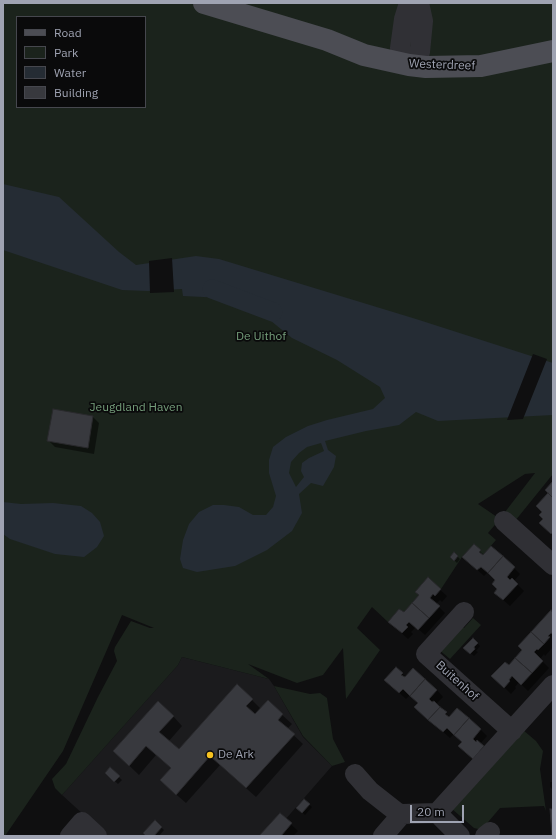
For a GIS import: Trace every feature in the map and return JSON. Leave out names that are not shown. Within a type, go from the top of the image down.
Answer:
[{"type":"main road","name":"Westerdreef","points":[[204,3],[327,40],[364,55],[409,55],[426,67],[482,66],[553,51]]},
{"type":"street","points":[[409,3],[404,19],[409,55]]},
{"type":"street","points":[[409,55],[423,22],[419,3]]},
{"type":"street","points":[[504,521],[553,565]]},
{"type":"street","name":"Buitenhof","points":[[464,612],[426,654],[512,731]]},
{"type":"street","points":[[355,774],[370,792],[398,813],[437,813],[553,685]]},
{"type":"street","points":[[437,813],[460,836]]},
{"type":"street","points":[[383,836],[402,814]]},
{"type":"street","points":[[70,836],[82,822],[96,836]]},
{"type":"shaded area","name":"De Ark","points":[[182,657],[269,679],[303,737],[332,766],[271,836],[107,836],[62,795],[178,665]]},
{"type":"green space","name":"De Uithof","points":[[3,3],[553,3],[553,474],[515,521],[505,512],[535,473],[525,474],[478,504],[500,519],[488,533],[496,540],[483,555],[474,544],[462,557],[441,589],[428,577],[415,592],[419,595],[404,612],[399,609],[388,622],[372,607],[357,628],[380,650],[346,699],[343,648],[323,675],[297,683],[248,664],[269,679],[182,657],[178,665],[62,795],[55,788],[52,779],[66,764],[117,661],[114,651],[115,647],[131,621],[154,628],[122,615],[63,751],[5,836],[3,836]]},
{"type":"green space","points":[[473,618],[481,625],[450,659],[438,649],[460,625],[464,628]]},
{"type":"green space","points":[[274,686],[310,694],[320,693],[327,698],[333,739],[345,762],[332,766],[303,736]]},
{"type":"green space","points":[[523,730],[536,741],[543,751],[540,769],[546,811],[544,806],[500,808],[483,828],[474,828],[452,809]]},
{"type":"water","points":[[3,184],[59,197],[119,252],[136,265],[196,256],[219,259],[416,319],[553,363],[553,415],[438,421],[416,412],[399,425],[325,441],[328,450],[336,456],[334,467],[323,486],[311,483],[299,494],[302,513],[292,531],[267,550],[235,566],[197,572],[183,568],[180,559],[183,540],[189,524],[199,512],[213,505],[224,505],[239,507],[253,515],[266,515],[273,507],[276,496],[269,473],[269,460],[273,447],[286,437],[308,426],[373,409],[385,398],[380,387],[337,360],[292,338],[244,299],[183,296],[182,289],[148,291],[122,290],[3,250]],"holes":[[[321,443],[324,451],[302,463],[301,471],[304,477],[296,487],[289,473],[291,462],[307,447]]]},
{"type":"water","points":[[3,502],[21,504],[53,503],[81,506],[92,513],[100,522],[104,536],[97,547],[84,557],[55,554],[10,539],[3,534]]},
{"type":"pier","points":[[172,258],[174,292],[150,293],[149,261]]},
{"type":"pier","points":[[533,354],[547,359],[523,419],[507,420]]},
{"type":"building","points":[[53,409],[93,416],[88,448],[47,441]]},
{"type":"building","points":[[553,481],[553,498],[545,490]]},
{"type":"building","points":[[548,493],[553,498],[553,532],[551,534],[539,523],[543,519],[539,515],[542,512],[536,506]]},
{"type":"building","points":[[474,544],[481,550],[479,552],[483,555],[491,546],[503,556],[488,573],[481,567],[477,570],[462,557]]},
{"type":"building","points":[[454,552],[458,556],[454,561],[450,557]]},
{"type":"building","points":[[503,556],[515,567],[507,577],[510,580],[512,578],[518,584],[503,600],[494,593],[497,589],[492,584],[495,580],[488,573]]},
{"type":"building","points":[[428,577],[441,589],[435,596],[433,594],[430,598],[440,606],[429,618],[412,603],[419,595],[415,592]]},
{"type":"building","points":[[412,603],[429,618],[418,630],[409,622],[406,625],[408,627],[402,633],[388,622],[399,609],[404,612]]},
{"type":"building","points":[[551,610],[553,613],[553,634],[551,633],[548,636],[550,637],[544,644],[531,632]]},
{"type":"building","points":[[531,632],[544,644],[534,652],[543,661],[532,673],[515,658],[522,650],[518,646]]},
{"type":"building","points":[[473,638],[478,643],[470,654],[463,648]]},
{"type":"building","points":[[515,658],[532,673],[521,685],[512,676],[504,688],[491,676],[505,662],[509,665]]},
{"type":"building","points":[[396,667],[403,673],[401,675],[405,677],[413,668],[425,679],[410,696],[403,689],[399,693],[384,680]]},
{"type":"building","points":[[425,679],[437,690],[429,699],[432,702],[434,701],[440,707],[428,720],[414,707],[418,703],[410,696]]},
{"type":"building","points":[[237,684],[253,699],[246,706],[255,714],[268,700],[283,714],[278,720],[295,734],[246,788],[210,756],[176,795],[160,780],[171,768],[146,746],[129,766],[113,751],[158,701],[174,716],[159,732],[179,749]]},
{"type":"building","points":[[440,707],[447,712],[445,714],[449,717],[457,708],[469,718],[454,735],[447,728],[443,732],[428,720]]},
{"type":"building","points":[[469,718],[481,729],[473,739],[476,742],[477,740],[484,746],[473,759],[458,746],[462,742],[454,735]]},
{"type":"building","points":[[110,767],[120,776],[114,782],[105,773]]},
{"type":"building","points":[[304,799],[310,804],[302,813],[296,808]]},
{"type":"building","points":[[550,809],[553,809],[553,836],[552,836]]},
{"type":"building","points":[[280,813],[292,823],[281,836],[259,836]]},
{"type":"building","points":[[155,820],[162,827],[154,836],[146,836],[143,833]]},
{"type":"waterway","points":[[212,289],[273,312]]},
{"type":"place","name":"De Ark","points":[[210,755]]},
{"type":"park label","name":"Jeugdland Haven","points":[[136,408]]}]
